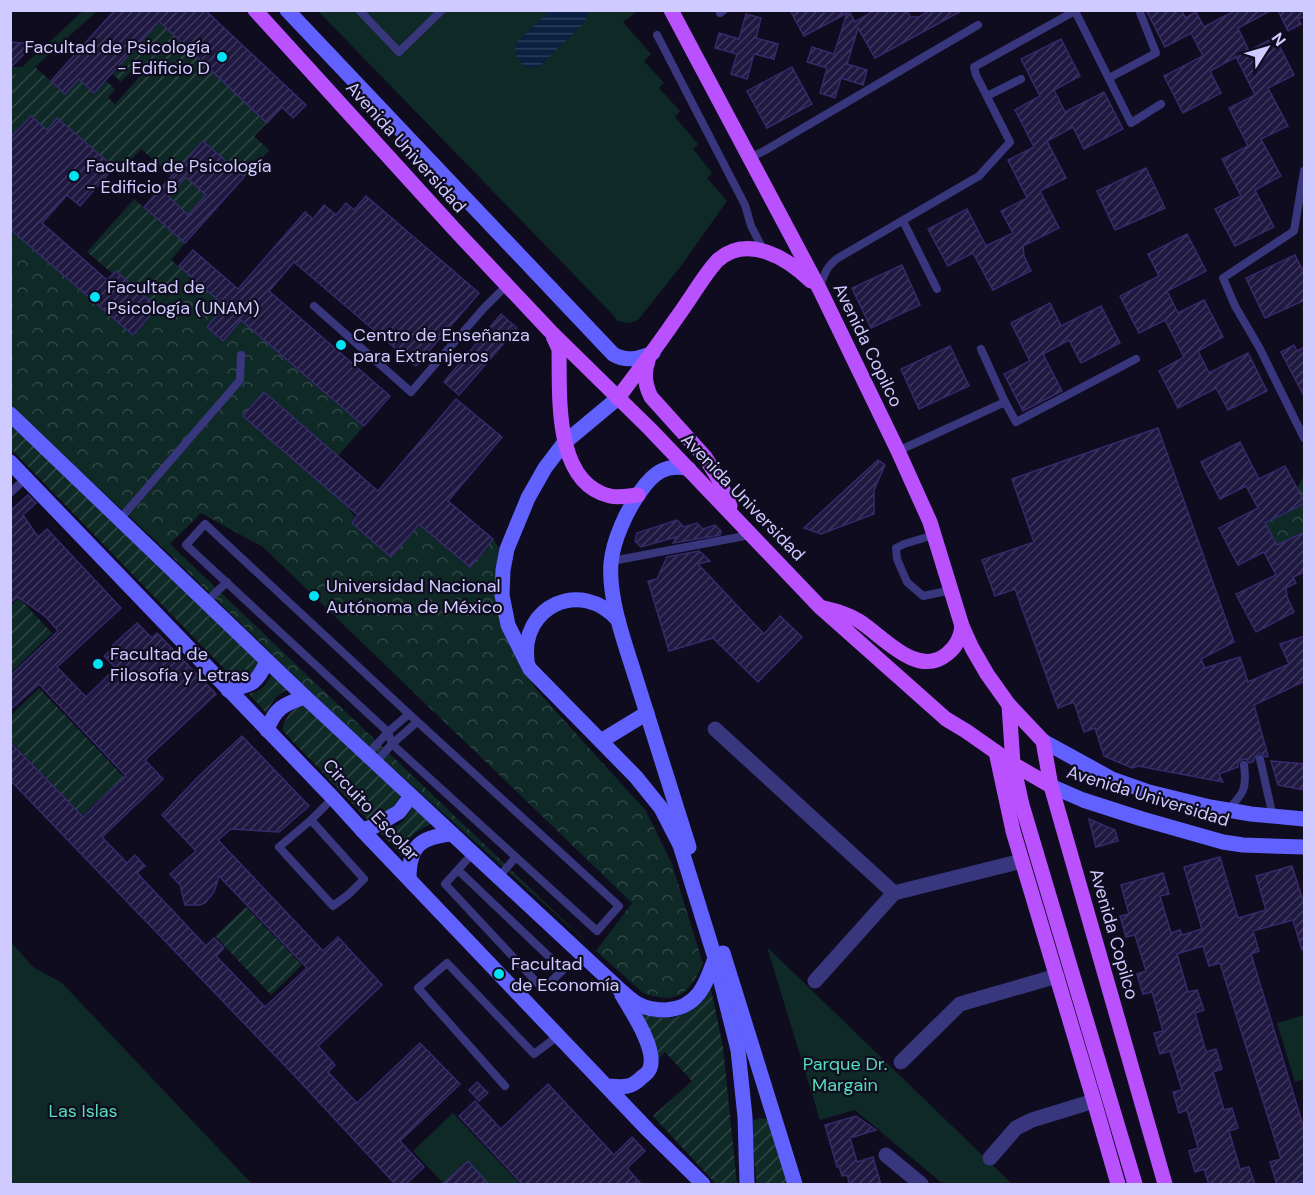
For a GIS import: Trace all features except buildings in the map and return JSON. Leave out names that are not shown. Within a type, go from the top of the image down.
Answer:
[{"type":"main road","name":"Avenida Universidad","points":[[255,10],[550,331],[689,469],[821,608],[946,719],[1013,764],[1051,786]]},
{"type":"main road","name":"Avenida Copilco","points":[[671,10],[820,290],[897,451],[935,535],[962,626],[972,648],[987,675],[1009,705],[1043,741],[1051,786],[1165,1185]]},
{"type":"main road","points":[[618,398],[716,262],[726,255],[742,249],[764,250],[785,261],[820,290]]},
{"type":"main road","points":[[550,331],[559,349],[564,442],[573,467],[588,485],[602,493],[624,497],[638,495]]},
{"type":"main road","points":[[652,353],[645,372],[646,385],[651,397],[714,469],[734,516]]},
{"type":"main road","points":[[821,608],[846,614],[868,627],[898,651],[922,661],[932,661],[946,655],[957,643],[962,626]]},
{"type":"main road","points":[[1009,705],[1013,764],[1031,837],[1135,1185]]},
{"type":"main road","points":[[996,752],[1012,831],[1118,1185]]},
{"type":"street","points":[[287,10],[612,354],[634,360],[652,353]]},
{"type":"street","points":[[618,398],[564,442],[545,468],[528,498],[507,549],[502,595],[508,625],[530,669],[636,777],[661,808],[680,845],[715,958],[738,1050],[745,1117],[747,1185]]},
{"type":"street","name":"Circuito Escolar","points":[[10,414],[305,697],[452,834],[475,851],[619,989],[638,1004],[654,1010],[669,1010],[686,1005],[699,994],[708,979],[715,958]]},
{"type":"street","name":"Circuito Escolar","points":[[10,462],[703,1185]]},
{"type":"street","points":[[689,469],[675,467],[662,471],[648,481],[638,495],[620,529],[611,561],[612,583],[618,620],[795,1185]]},
{"type":"street","points":[[530,669],[526,653],[528,636],[542,615],[556,604],[573,600],[593,602],[611,612],[618,620]]},
{"type":"street","points":[[228,690],[253,682],[261,676],[267,661]]},
{"type":"street","points":[[267,730],[279,709],[305,697]]},
{"type":"street","points":[[601,741],[647,713]]},
{"type":"street","points":[[715,729],[894,893]]},
{"type":"street","name":"Avenida Universidad","points":[[1043,741],[1112,779],[1149,792],[1227,810],[1305,819]]},
{"type":"street","name":"Avenida Universidad","points":[[1051,786],[1083,800],[1223,842],[1305,847]]},
{"type":"street","points":[[362,830],[388,820],[399,812],[411,796]]},
{"type":"street","points":[[1280,817],[1285,846]]},
{"type":"street","points":[[409,879],[412,853],[417,845],[434,836],[452,834]]},
{"type":"street","points":[[815,981],[894,893],[1022,861]]},
{"type":"street","points":[[901,1062],[960,1004],[1056,976]]},
{"type":"street","points":[[607,1086],[626,1088],[637,1083],[650,1071],[652,1062],[643,1031],[619,989]]},
{"type":"street","points":[[990,1158],[1016,1128],[1032,1120],[1094,1101]]},
{"type":"street","points":[[745,1117],[763,1108],[772,1110]]},
{"type":"street","points":[[886,1155],[921,1185]]},
{"type":"lane","points":[[359,10],[399,51],[442,10]]},
{"type":"lane","points":[[820,290],[823,276],[829,265],[979,176],[1010,142],[974,67],[1075,10],[1131,123],[1161,104]]},
{"type":"lane","points":[[1109,78],[1156,54],[1139,10]]},
{"type":"lane","points":[[749,158],[978,25]]},
{"type":"lane","points":[[657,35],[745,205],[751,226],[764,250]]},
{"type":"lane","points":[[987,96],[1021,79]]},
{"type":"lane","points":[[1305,171],[1297,230],[1223,278],[1234,306],[1259,347],[1305,438]]},
{"type":"lane","points":[[903,221],[937,289]]},
{"type":"lane","points":[[314,306],[411,392],[507,285]]},
{"type":"lane","points":[[981,349],[1016,422],[1137,359]]},
{"type":"lane","points":[[120,519],[240,380],[241,354]]},
{"type":"lane","points":[[897,451],[1005,402]]},
{"type":"lane","points":[[10,493],[26,478]]},
{"type":"lane","points":[[205,524],[619,906],[597,931],[392,744],[388,732],[227,582],[186,544],[205,524]]},
{"type":"lane","points":[[611,561],[752,535]]},
{"type":"lane","points":[[935,535],[896,548],[897,559],[907,582],[923,596],[952,590]]},
{"type":"lane","points":[[206,602],[227,582]]},
{"type":"lane","points":[[371,759],[388,732],[409,714]]},
{"type":"lane","points":[[371,759],[417,722]]},
{"type":"lane","points":[[1260,759],[1280,817]]},
{"type":"lane","points":[[1227,810],[1239,799],[1244,790],[1245,765]]},
{"type":"lane","points":[[312,820],[364,879],[333,906],[279,848],[312,820],[333,798]]},
{"type":"lane","points":[[458,870],[563,970],[543,989],[445,884],[475,851]]},
{"type":"lane","points":[[503,872],[516,857]]},
{"type":"lane","points":[[505,1086],[418,988],[447,963],[534,1054],[558,1036]]},
{"type":"green space","points":[[83,11],[97,11],[22,79],[11,71],[11,67],[22,67]]},
{"type":"green space","points":[[318,11],[637,11],[623,22],[651,54],[644,61],[664,83],[659,88],[680,111],[675,117],[698,144],[693,149],[712,173],[707,178],[727,201],[681,266],[638,320],[629,323],[617,321]]},
{"type":"green space","points":[[169,19],[173,35],[267,123],[254,136],[269,150],[244,177],[203,141],[172,176],[141,149],[120,172],[57,118],[47,130],[30,116],[11,138],[11,71],[22,79],[35,67],[65,94],[86,72],[94,79],[87,87],[93,93],[105,80],[115,89],[108,98],[115,104],[141,75],[134,68],[121,82],[112,73],[147,21],[158,23]]},
{"type":"green space","points":[[186,177],[206,195],[188,215],[168,196]]},
{"type":"green space","points":[[134,199],[185,243],[171,260],[188,274],[157,307],[116,271],[113,274],[87,252]]},
{"type":"green space","points":[[10,230],[133,335],[188,274],[225,306],[207,327],[222,341],[241,320],[364,426],[338,456],[264,392],[244,416],[346,505],[356,518],[352,523],[391,556],[419,524],[469,567],[493,539],[506,558],[502,592],[514,637],[534,687],[646,811],[672,864],[703,964],[687,990],[665,998],[643,993],[596,951],[632,903],[263,547],[201,513],[170,544],[591,946],[344,724],[154,539],[11,407]]},
{"type":"green space","points":[[10,424],[261,660],[253,672],[247,676],[233,678],[11,449]]},
{"type":"green space","points":[[1304,478],[1304,504],[1297,488]]},
{"type":"green space","points":[[1289,504],[1292,510],[1304,504],[1304,535],[1303,533],[1290,539],[1280,551],[1269,531],[1258,536],[1254,529],[1278,517]]},
{"type":"green space","points":[[19,598],[52,633],[11,673],[11,606]]},
{"type":"green space","points":[[273,671],[290,688],[276,698],[266,713],[249,694],[264,686]]},
{"type":"green space","points":[[39,688],[124,777],[82,816],[11,741],[11,715]]},
{"type":"green space","points":[[307,703],[401,795],[388,811],[368,820],[282,730],[290,713]]},
{"type":"green space","points":[[413,805],[433,823],[413,835],[406,843],[401,855],[381,833],[401,823]]},
{"type":"green space","points":[[246,907],[302,965],[271,995],[215,936]]},
{"type":"green space","name":"Las Islas","points":[[10,941],[33,967],[62,983],[252,1184],[11,1184]]},
{"type":"green space","name":"Parque Dr. Margain","points":[[767,947],[1012,1184],[943,1184],[855,1110],[820,1120]]},
{"type":"green space","points":[[711,989],[723,1047],[737,1184],[716,1184],[653,1116],[692,1081],[665,1052],[658,1059],[635,1007],[658,1017],[677,1017],[694,1007]]},
{"type":"green space","points":[[1304,1015],[1304,1079],[1295,1082],[1277,1023]]},
{"type":"green space","points":[[453,1113],[520,1184],[442,1184],[413,1151]]},
{"type":"green space","points":[[760,1118],[767,1119],[791,1184],[757,1184],[750,1128],[754,1121]]},
{"type":"water","points":[[549,11],[587,11],[587,16],[584,23],[543,63],[533,68],[528,67],[520,62],[515,47],[517,42]]},
{"type":"place","name":"Facultad de Psicología - Edificio D","points":[[222,57]]},
{"type":"place","name":"Facultad de Psicología - Edificio B","points":[[74,176]]},
{"type":"place","name":"Facultad de Psicología (UNAM)","points":[[95,297]]},
{"type":"place","name":"Centro de Enseñanza para Extranjeros","points":[[341,345]]},
{"type":"place","name":"Universidad Nacional Autónoma de México","points":[[314,596]]},
{"type":"place","name":"Facultad de Filosofía y Letras","points":[[98,664]]},
{"type":"place","name":"Facultad de Economía","points":[[499,974]]}]
